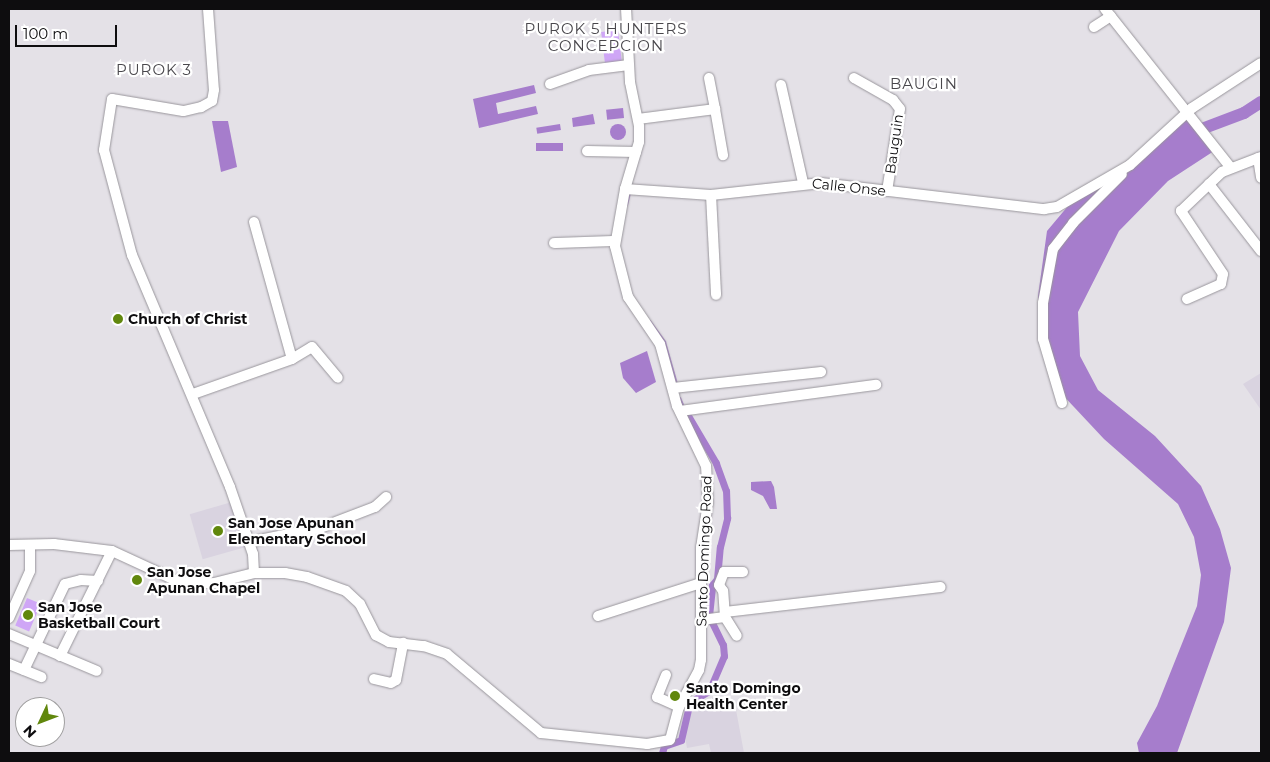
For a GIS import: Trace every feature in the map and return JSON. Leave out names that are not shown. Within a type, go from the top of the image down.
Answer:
[{"type":"street","points":[[208,9],[214,90],[212,101],[201,107],[183,111],[112,99],[104,150],[132,255],[193,394],[249,542],[254,573]]},
{"type":"street","name":"Santo Domingo Road","points":[[626,9],[630,83],[640,119],[629,190],[615,241],[628,297],[634,310],[660,344],[680,410],[706,466],[708,503],[701,548],[700,583],[707,619],[700,670],[679,706],[672,737],[662,744],[653,743]]},
{"type":"street","points":[[1094,27],[1108,13],[1231,168]]},
{"type":"street","points":[[1062,403],[1043,339],[1043,303],[1053,249],[1073,223],[1130,165],[1187,112],[1261,63]]},
{"type":"street","points":[[550,84],[589,70],[630,66]]},
{"type":"street","points":[[709,78],[723,155]]},
{"type":"street","name":"Bauguin","points":[[854,78],[893,100],[900,109],[887,191]]},
{"type":"street","points":[[781,85],[803,183]]},
{"type":"street","points":[[640,119],[715,109]]},
{"type":"street","points":[[587,151],[636,152]]},
{"type":"street","points":[[1187,299],[1214,289],[1223,280],[1223,274],[1181,212],[1209,184],[1231,168],[1260,158],[1261,178]]},
{"type":"street","name":"Calle Onse","points":[[629,190],[711,195],[803,183],[1044,209],[1072,200],[1130,165]]},
{"type":"street","points":[[1209,184],[1261,251]]},
{"type":"street","points":[[711,195],[716,295]]},
{"type":"street","points":[[254,222],[292,358]]},
{"type":"street","points":[[554,244],[615,241]]},
{"type":"street","points":[[193,394],[292,358],[312,348],[338,378]]},
{"type":"street","points":[[673,388],[821,372]]},
{"type":"street","points":[[680,410],[876,385]]},
{"type":"street","points":[[249,542],[320,528],[375,507],[386,497]]},
{"type":"street","points":[[9,545],[54,544],[112,551],[179,582],[214,583],[254,573],[300,576],[346,591],[360,604],[376,635],[447,654],[541,733],[653,743],[660,753]]},
{"type":"street","points":[[9,618],[30,572],[30,546]]},
{"type":"street","points":[[60,656],[112,551]]},
{"type":"street","points":[[737,636],[725,614],[723,591],[719,585],[724,572],[743,572]]},
{"type":"street","points":[[24,670],[65,584],[81,580],[98,582]]},
{"type":"street","points":[[598,616],[700,583]]},
{"type":"street","points":[[707,619],[725,614],[941,587]]},
{"type":"street","points":[[9,634],[97,671]]},
{"type":"street","points":[[374,679],[391,683],[396,680],[403,643]]},
{"type":"street","points":[[9,664],[42,678]]},
{"type":"street","points":[[666,675],[658,697],[679,706]]},
{"type":"shaded area","points":[[618,30],[622,64],[605,66],[601,32]]},
{"type":"shaded area","points":[[534,85],[536,93],[496,103],[498,114],[536,106],[538,114],[479,128],[473,99]]},
{"type":"shaded area","points":[[623,108],[624,118],[607,120],[606,110]]},
{"type":"shaded area","points":[[593,114],[595,124],[573,127],[572,118]]},
{"type":"shaded area","points":[[1186,117],[1214,151],[1168,181],[1119,231],[1078,312],[1080,356],[1098,390],[1155,436],[1201,486],[1220,529],[1231,568],[1224,622],[1177,753],[1139,753],[1137,743],[1157,706],[1197,606],[1201,575],[1194,537],[1178,504],[1104,439],[1059,391],[1038,296],[1047,231],[1068,206]]},
{"type":"shaded area","points":[[212,121],[228,121],[237,167],[221,172]]},
{"type":"shaded area","points":[[560,124],[561,130],[537,134],[536,128]]},
{"type":"shaded area","points":[[618,124],[626,132],[618,140],[610,132]]},
{"type":"shaded area","points":[[536,143],[563,143],[563,151],[536,151]]},
{"type":"shaded area","points":[[647,351],[656,382],[636,393],[623,378],[620,363]]},
{"type":"shaded area","points":[[1261,373],[1261,410],[1243,384]]},
{"type":"shaded area","points":[[771,481],[774,487],[777,509],[770,509],[763,496],[751,490],[751,482]]},
{"type":"shaded area","name":"San Jose Apunan Elementary School","points":[[232,502],[245,547],[203,559],[190,514]]},
{"type":"shaded area","name":"San Jose Basketball Court","points":[[27,598],[41,604],[29,631],[15,626]]},
{"type":"shaded area","points":[[734,699],[744,753],[711,753],[709,744],[687,748],[684,732],[694,706]]},
{"type":"waterway","points":[[1191,133],[1244,113],[1261,102]]},
{"type":"waterway","points":[[627,205],[630,193]]},
{"type":"waterway","points":[[650,321],[665,342],[677,384]]},
{"type":"waterway","points":[[680,398],[684,407]]},
{"type":"waterway","points":[[662,753],[664,746],[681,740],[690,702],[709,691],[724,656],[723,645],[709,616],[712,585],[717,579],[720,547],[727,518],[726,491],[716,463],[686,412]]},
{"type":"place","name":"Church of Christ","points":[[118,319]]},
{"type":"place","name":"San Jose Apunan Elementary School","points":[[218,531]]},
{"type":"place","name":"San Jose Apunan Chapel","points":[[137,580]]},
{"type":"place","name":"San Jose Basketball Court","points":[[28,615]]},
{"type":"place","name":"Santo Domingo Health Center","points":[[675,696]]},
{"type":"district","name":"PUROK 5 HUNTERS CONCEPCION","points":[[606,36]]},
{"type":"district","name":"PUROK 3","points":[[154,70]]},
{"type":"district","name":"BAUGIN","points":[[924,84]]}]
